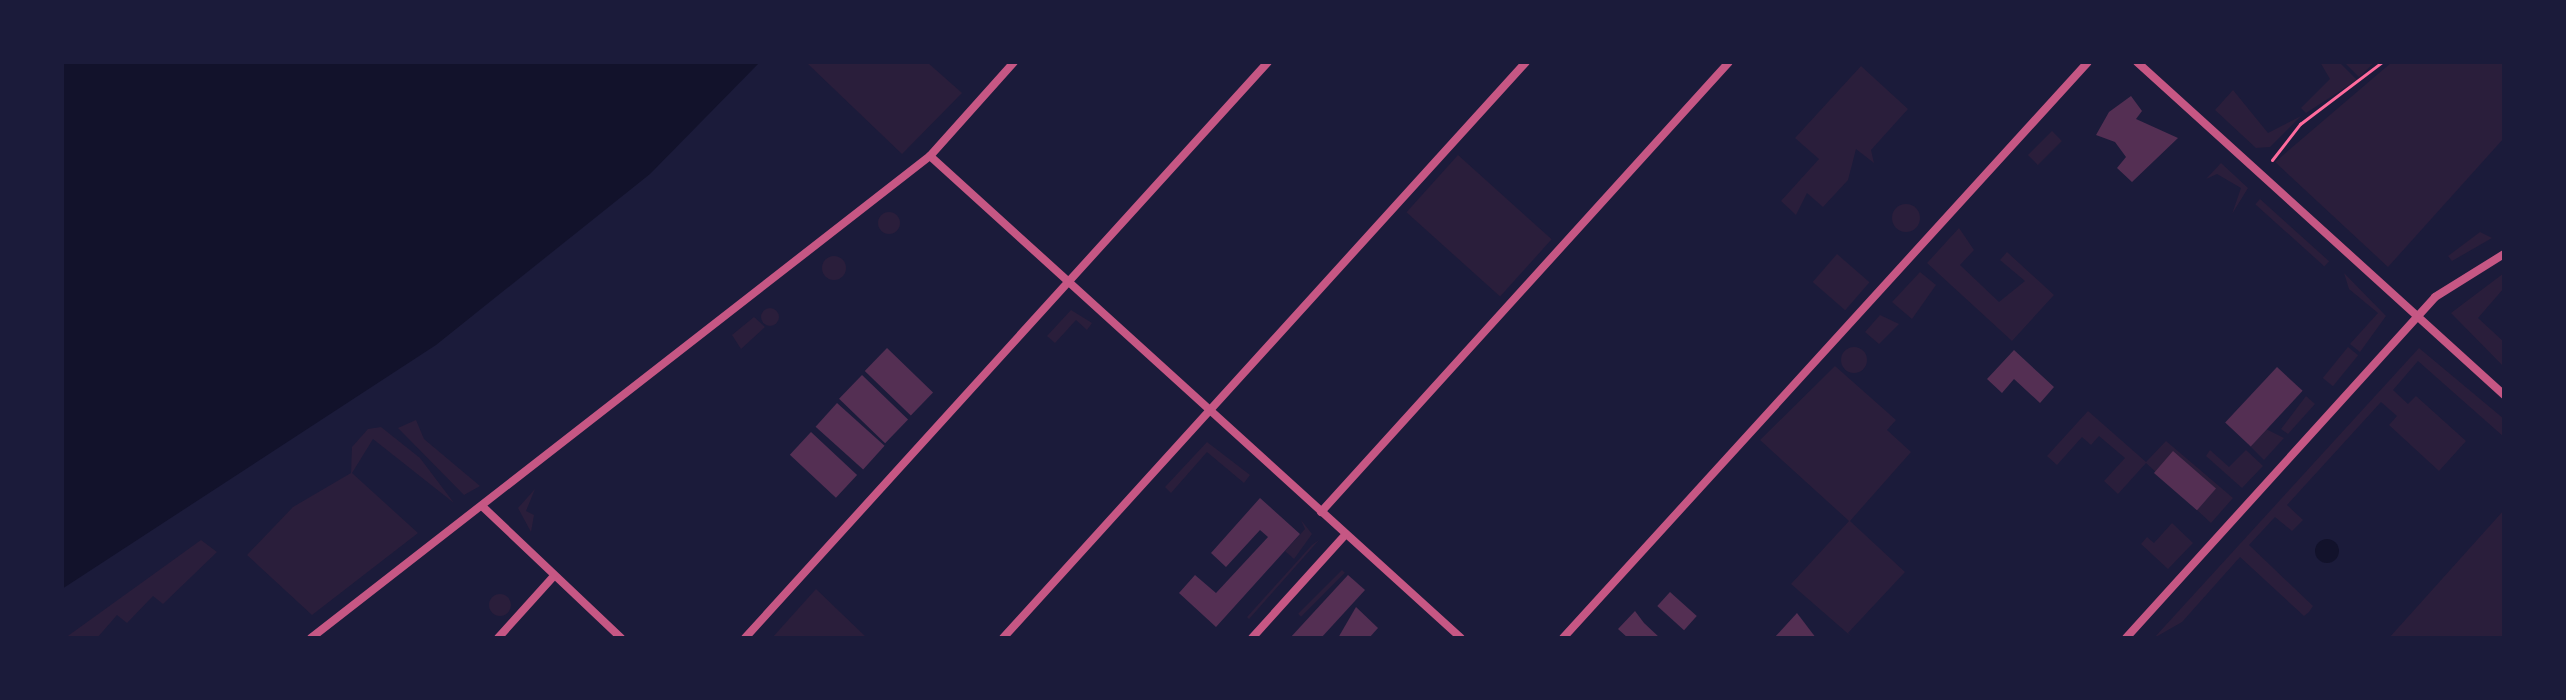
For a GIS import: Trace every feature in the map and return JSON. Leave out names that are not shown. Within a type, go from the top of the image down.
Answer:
[{"type":"street","points":[[311,638],[930,156],[1014,62]]},
{"type":"street","points":[[745,638],[1268,62]]},
{"type":"street","points":[[1003,638],[1526,62]]},
{"type":"street","points":[[1321,512],[1729,62]]},
{"type":"street","points":[[1563,638],[2088,62]]},
{"type":"street","points":[[2137,62],[2504,395]]},
{"type":"street","points":[[930,156],[1461,638]]},
{"type":"street","points":[[2126,638],[2418,316],[2458,277],[2504,254]]},
{"type":"street","points":[[482,506],[553,577],[621,638]]},
{"type":"street","points":[[1252,638],[1346,534]]},
{"type":"street","points":[[498,638],[553,577]]},
{"type":"path","points":[[2272,160],[2300,124],[2382,62]]},
{"type":"shaded area","points":[[62,62],[760,62],[650,174],[436,345],[62,589]]},
{"type":"shaded area","points":[[927,62],[962,93],[902,154],[808,64]]},
{"type":"shaded area","points":[[2320,62],[2339,62],[2357,80],[2306,113],[2301,108],[2330,79]]},
{"type":"shaded area","points":[[2344,62],[2375,62],[2359,77]]},
{"type":"shaded area","points":[[2392,62],[2504,62],[2504,138],[2388,267],[2275,162]]},
{"type":"shaded area","points":[[1861,66],[1908,109],[1871,150],[1874,163],[1856,149],[1848,180],[1823,207],[1807,193],[1796,215],[1781,201],[1819,159],[1795,138]]},
{"type":"shaded area","points":[[2233,90],[2268,133],[2301,116],[2270,147],[2256,148],[2215,110]]},
{"type":"shaded area","points":[[2052,131],[2062,141],[2038,165],[2028,155]]},
{"type":"shaded area","points":[[1458,155],[1552,239],[1500,297],[1406,212]]},
{"type":"shaded area","points":[[2221,163],[2248,188],[2232,214],[2241,188],[2217,174],[2206,179]]},
{"type":"shaded area","points":[[2260,199],[2329,261],[2324,266],[2255,204]]},
{"type":"shaded area","points":[[1906,204],[1916,208],[1920,218],[1916,228],[1906,232],[1896,228],[1892,218],[1896,208]]},
{"type":"shaded area","points":[[889,212],[897,215],[900,223],[897,231],[889,234],[881,231],[878,223],[881,215]]},
{"type":"shaded area","points":[[1959,228],[1974,250],[1960,265],[1999,302],[2025,281],[2000,260],[2007,252],[2054,295],[2012,341],[1927,263]]},
{"type":"shaded area","points":[[2480,232],[2492,238],[2452,261],[2448,256]]},
{"type":"shaded area","points":[[1837,254],[1869,282],[1845,310],[1813,282]]},
{"type":"shaded area","points":[[829,256],[839,256],[846,263],[846,273],[839,280],[829,280],[822,273],[822,263]]},
{"type":"shaded area","points":[[1920,272],[1936,285],[1912,319],[1892,302]]},
{"type":"shaded area","points":[[2344,273],[2386,316],[2360,352],[2350,344],[2378,313],[2349,289]]},
{"type":"shaded area","points":[[2504,273],[2504,288],[2478,318],[2504,342],[2504,367],[2451,313]]},
{"type":"shaded area","points":[[770,308],[779,317],[770,326],[761,317]]},
{"type":"shaded area","points":[[1071,310],[1092,323],[1087,330],[1076,320],[1055,343],[1047,336]]},
{"type":"shaded area","points":[[1880,315],[1899,324],[1879,344],[1865,332]]},
{"type":"shaded area","points":[[754,317],[765,327],[741,349],[732,335]]},
{"type":"shaded area","points":[[1854,347],[1863,351],[1867,360],[1863,369],[1854,373],[1845,369],[1841,360],[1845,351]]},
{"type":"shaded area","points":[[2348,347],[2358,355],[2333,386],[2323,378]]},
{"type":"shaded area","points":[[2419,348],[2504,419],[2504,437],[2418,361],[2393,390],[2408,404],[2416,396],[2466,441],[2439,471],[2389,425],[2397,416],[2381,402],[2287,505],[2303,520],[2292,531],[2275,517],[2249,545],[2313,606],[2309,612],[2304,616],[2240,557],[2182,622],[2154,638]]},
{"type":"shaded area","points":[[1835,366],[1896,420],[1887,430],[1911,452],[1850,521],[1905,572],[1848,633],[1853,638],[1791,584],[1849,521],[1760,440]]},
{"type":"shaded area","points":[[2306,396],[2315,404],[2288,434],[2281,429]]},
{"type":"shaded area","points":[[2088,411],[2146,462],[2166,441],[2233,498],[2211,523],[2146,463],[2118,494],[2104,481],[2125,458],[2099,436],[2091,445],[2082,437],[2057,465],[2047,456]]},
{"type":"shaded area","points":[[416,420],[424,439],[480,486],[464,495],[398,428]]},
{"type":"shaded area","points":[[381,427],[420,458],[454,503],[373,439],[352,473],[418,533],[312,615],[247,555],[293,507],[351,473],[352,447],[368,429]]},
{"type":"shaded area","points":[[2264,428],[2284,438],[2264,460],[2249,445]]},
{"type":"shaded area","points":[[1207,442],[1250,475],[1244,483],[1207,452],[1171,493],[1165,487]]},
{"type":"shaded area","points":[[2210,450],[2229,467],[2246,450],[2263,466],[2242,488],[2206,456]]},
{"type":"shaded area","points":[[535,489],[526,511],[534,515],[531,532],[518,508]]},
{"type":"shaded area","points":[[2504,510],[2504,638],[2389,638],[2451,569]]},
{"type":"shaded area","points":[[1301,520],[1312,534],[1294,559],[1285,551],[1305,529]]},
{"type":"shaded area","points":[[2172,523],[2193,543],[2168,569],[2141,544],[2147,537],[2154,543]]},
{"type":"shaded area","points":[[2327,539],[2336,542],[2339,551],[2336,560],[2327,563],[2318,560],[2315,551],[2318,542]]},
{"type":"shaded area","points":[[201,540],[217,552],[163,604],[153,596],[127,623],[117,615],[97,638],[65,638]]},
{"type":"shaded area","points":[[1319,540],[1249,619],[1247,617]]},
{"type":"shaded area","points":[[1342,570],[1345,573],[1301,617],[1298,614]]},
{"type":"shaded area","points":[[816,589],[867,638],[772,638]]},
{"type":"shaded area","points":[[500,594],[508,597],[511,605],[508,613],[500,616],[492,613],[489,605],[492,597]]},
{"type":"building","points":[[2131,96],[2142,111],[2136,119],[2178,138],[2132,182],[2117,168],[2126,157],[2115,142],[2096,135],[2109,112]]},
{"type":"building","points":[[887,348],[933,392],[911,415],[865,371]]},
{"type":"building","points":[[2014,350],[2054,387],[2040,403],[2014,379],[2002,393],[1987,379]]},
{"type":"building","points":[[2277,367],[2303,391],[2251,446],[2225,423]]},
{"type":"building","points":[[862,375],[908,419],[885,443],[839,399]]},
{"type":"building","points":[[837,403],[885,446],[863,470],[816,427]]},
{"type":"building","points":[[811,432],[857,475],[836,498],[790,455]]},
{"type":"building","points":[[2173,451],[2216,488],[2197,510],[2154,473]]},
{"type":"building","points":[[1260,498],[1300,534],[1216,627],[1179,593],[1195,575],[1216,593],[1268,537],[1260,530],[1226,567],[1211,553]]},
{"type":"building","points":[[1348,575],[1365,590],[1321,638],[1290,638]]},
{"type":"building","points":[[1670,592],[1697,616],[1684,630],[1657,606]]},
{"type":"building","points":[[1356,607],[1378,628],[1369,638],[1338,638]]},
{"type":"building","points":[[1635,611],[1660,638],[1628,638],[1618,629]]},
{"type":"building","points":[[1797,613],[1816,638],[1774,638]]}]
